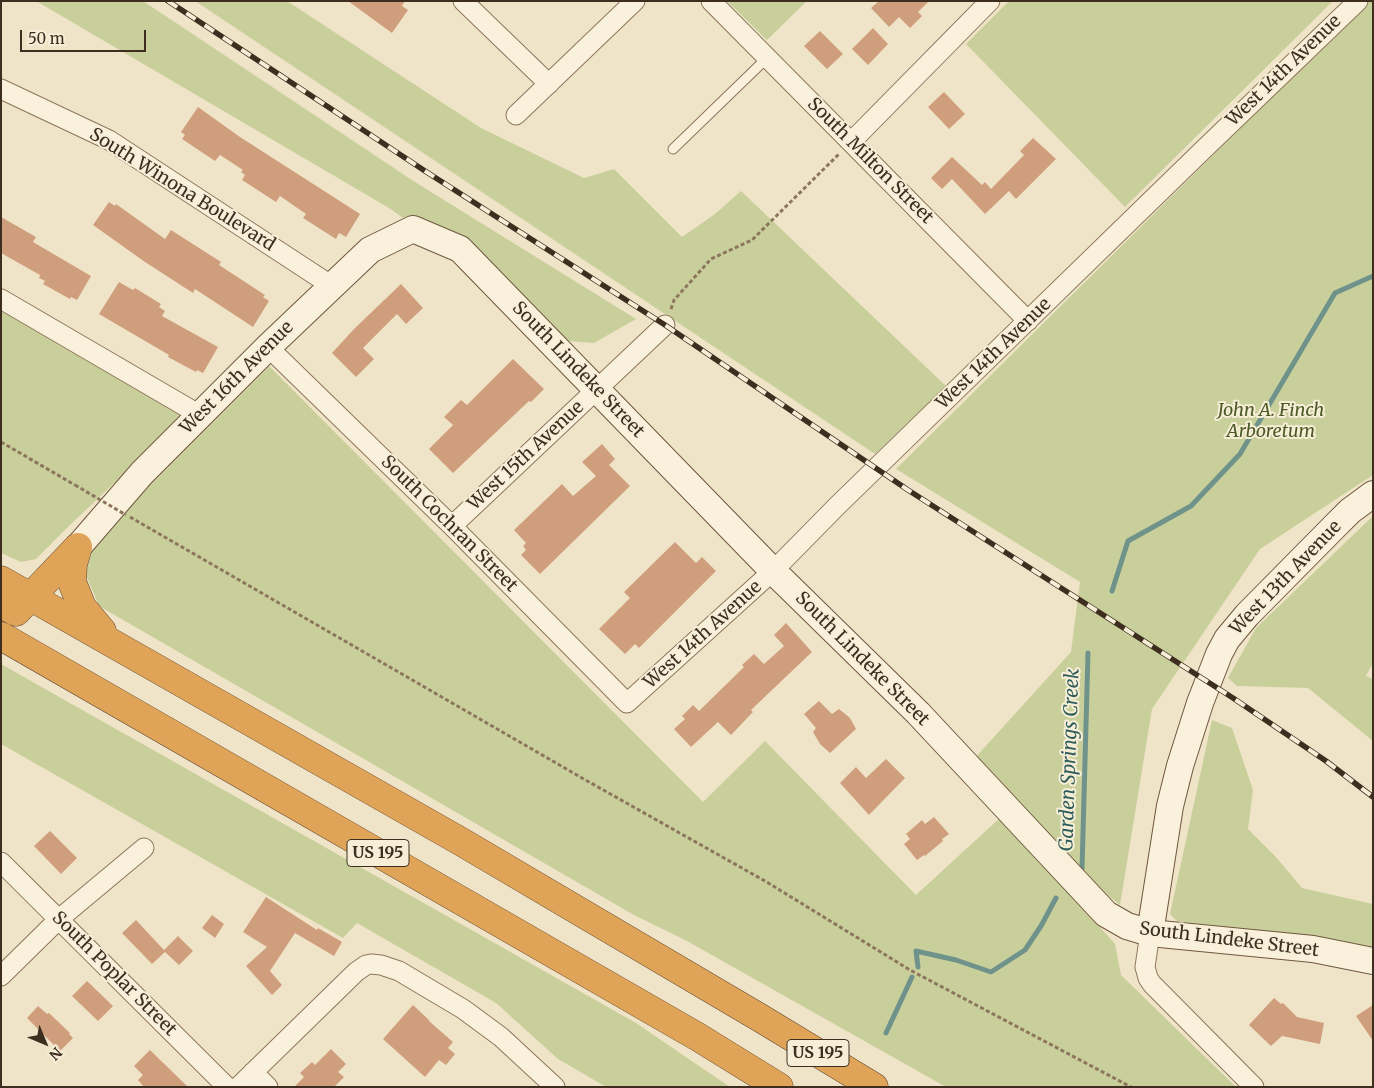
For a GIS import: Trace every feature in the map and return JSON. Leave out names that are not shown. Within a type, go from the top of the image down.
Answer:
[{"type":"highway","points":[[1,565],[28,578],[40,576],[78,547]]},
{"type":"highway","points":[[13,610],[78,547]]},
{"type":"highway","points":[[78,547],[73,564],[72,582],[82,607],[120,647]]},
{"type":"highway","name":"US 195","points":[[1,580],[13,610],[120,647],[460,842],[874,1087]]},
{"type":"highway","name":"US 195","points":[[1,636],[698,1037],[779,1087]]},
{"type":"highway","points":[[762,1019],[896,1087]]},
{"type":"street","points":[[463,1],[549,84]]},
{"type":"street","points":[[516,115],[635,1]]},
{"type":"street","name":"South Milton Street","points":[[711,1],[1028,321]]},
{"type":"street","points":[[851,142],[990,1]]},
{"type":"street","name":"West 14th Avenue","points":[[627,703],[773,571],[838,505],[1202,150],[1358,1]]},
{"type":"street","name":"South Winona Boulevard","points":[[1,89],[109,140],[332,286]]},
{"type":"street","name":"West 16th Avenue","points":[[78,547],[142,473],[332,286],[370,250],[413,229]]},
{"type":"street","name":"South Lindeke Street","points":[[413,229],[460,249],[773,571],[918,712],[1106,914],[1127,926],[1150,933],[1313,950],[1373,960]]},
{"type":"street","points":[[1,299],[200,415]]},
{"type":"street","name":"West 15th Avenue","points":[[452,526],[665,325]]},
{"type":"street","name":"South Cochran Street","points":[[268,347],[452,526],[627,703]]},
{"type":"street","name":"West 13th Avenue","points":[[1150,933],[1170,806],[1180,766],[1200,703],[1220,654],[1228,639],[1247,614],[1338,522],[1373,494]]},
{"type":"street","points":[[1,976],[59,919],[144,848]]},
{"type":"street","name":"South Poplar Street","points":[[1,862],[227,1087]]},
{"type":"street","points":[[1150,933],[1145,967],[1152,984],[1254,1087]]},
{"type":"street","points":[[238,1087],[356,972],[366,965],[381,965],[399,971],[463,1010],[501,1037],[555,1087]]},
{"type":"street","points":[[253,1072],[268,1087]]},
{"type":"lane","points":[[673,149],[767,58]]},
{"type":"path","points":[[665,325],[674,300],[711,259],[752,240],[851,142]]},
{"type":"path","points":[[1,442],[582,778],[765,881],[910,970],[1131,1087]]},
{"type":"green space","points":[[36,1],[143,1],[415,182],[636,319],[594,343],[568,341],[478,250],[411,215],[403,218]]},
{"type":"green space","points":[[195,1],[287,1],[481,128],[584,178],[614,169],[682,237],[715,214],[741,191],[946,386],[875,454]]},
{"type":"green space","points":[[727,1],[807,1],[767,40]]},
{"type":"green space","points":[[1009,1],[1333,1],[1125,207],[966,44]]},
{"type":"green space","name":"John A. Finch Arboretum","points":[[1369,1],[1373,1],[1373,475],[1260,549],[1152,709],[1120,905],[1050,850],[974,759],[1071,652],[1080,582],[896,469]]},
{"type":"green space","points":[[1,307],[187,414],[36,559],[21,562],[1,553]]},
{"type":"green space","points":[[269,366],[703,802],[765,741],[916,895],[1002,816],[1115,944],[1121,975],[1236,1087],[946,1087],[687,941],[634,915],[99,606],[84,570],[91,546],[143,490]]},
{"type":"green space","points":[[1373,516],[1373,663],[1366,676],[1373,679],[1373,741],[1308,688],[1237,686],[1228,678],[1256,628]]},
{"type":"green space","points":[[1,664],[636,1023],[730,1087],[606,1087],[558,1059],[496,1003],[357,923],[343,938],[1,744]]},
{"type":"green space","points":[[1212,720],[1232,728],[1253,790],[1248,829],[1275,856],[1302,888],[1373,904],[1373,947],[1177,921],[1170,914]]},
{"type":"building","points":[[348,1],[405,1],[402,6],[408,10],[392,33]]},
{"type":"building","points":[[879,1],[929,1],[918,12],[922,16],[910,28],[899,17],[889,27],[871,8]]},
{"type":"building","points":[[873,28],[888,44],[868,65],[852,49]]},
{"type":"building","points":[[820,31],[843,54],[827,69],[804,46]]},
{"type":"building","points":[[944,92],[965,114],[949,129],[928,107]]},
{"type":"building","points":[[198,107],[240,137],[360,214],[346,237],[339,233],[336,239],[303,218],[306,214],[280,196],[276,202],[242,180],[245,175],[241,172],[243,170],[220,155],[215,161],[182,139],[185,135],[181,132]]},
{"type":"building","points":[[1033,138],[1056,159],[1016,199],[1009,191],[985,214],[952,179],[942,189],[931,178],[952,157],[982,185],[985,182],[991,189],[1024,155],[1020,151]]},
{"type":"building","points":[[109,202],[115,206],[116,204],[165,239],[171,230],[221,262],[219,265],[265,295],[263,297],[269,301],[253,327],[195,289],[193,293],[93,225]]},
{"type":"building","points":[[1,217],[36,237],[33,242],[91,276],[77,300],[71,297],[70,299],[43,284],[45,281],[39,278],[40,275],[1,253]]},
{"type":"building","points":[[119,282],[133,290],[135,288],[161,304],[159,307],[165,311],[162,316],[218,347],[203,373],[197,370],[196,372],[168,357],[169,355],[99,314]]},
{"type":"building","points":[[401,284],[423,308],[406,324],[397,314],[363,348],[374,359],[356,377],[332,353]]},
{"type":"building","points":[[513,359],[544,389],[453,473],[429,449],[453,425],[444,417],[461,400],[467,405]]},
{"type":"building","points":[[602,444],[615,459],[609,465],[630,486],[540,574],[521,555],[526,550],[523,546],[526,543],[514,530],[562,484],[573,496],[596,476],[582,462]]},
{"type":"building","points":[[675,542],[696,563],[702,557],[716,571],[639,648],[635,644],[625,654],[599,629],[630,598],[624,592]]},
{"type":"building","points":[[786,623],[812,652],[751,710],[753,712],[731,735],[718,722],[691,747],[674,729],[685,719],[682,716],[693,705],[699,711],[744,667],[742,665],[754,654],[764,664],[784,646],[774,635]]},
{"type":"building","points":[[819,701],[832,714],[839,709],[850,718],[856,729],[830,753],[820,744],[813,732],[816,728],[804,714]]},
{"type":"building","points":[[886,759],[905,778],[869,815],[840,783],[856,767],[866,778]]},
{"type":"building","points":[[934,817],[949,834],[925,856],[917,860],[904,844],[910,839],[906,834],[922,820],[925,824]]},
{"type":"building","points":[[50,831],[77,858],[61,874],[34,846]]},
{"type":"building","points":[[266,897],[317,930],[318,928],[342,942],[334,956],[295,933],[270,971],[282,985],[272,995],[246,966],[267,947],[243,932]]},
{"type":"building","points":[[212,915],[224,924],[215,938],[202,928]]},
{"type":"building","points":[[136,920],[164,950],[178,936],[193,951],[179,965],[165,952],[152,964],[122,933]]},
{"type":"building","points":[[87,981],[113,1006],[98,1021],[72,996]]},
{"type":"building","points":[[1274,998],[1281,1004],[1283,1003],[1297,1017],[1324,1023],[1320,1044],[1282,1036],[1271,1046],[1249,1025]]},
{"type":"building","points":[[413,1005],[453,1042],[448,1048],[455,1054],[446,1065],[439,1060],[425,1077],[383,1039]]},
{"type":"building","points":[[1373,1005],[1373,1041],[1356,1016]]},
{"type":"building","points":[[38,1006],[47,1014],[49,1013],[73,1038],[60,1051],[27,1018]]},
{"type":"building","points":[[331,1049],[346,1064],[338,1072],[344,1077],[334,1087],[294,1087],[304,1077],[300,1073],[312,1062],[315,1065]]},
{"type":"building","points":[[150,1050],[188,1087],[144,1087],[138,1080],[143,1075],[134,1066]]},
{"type":"waterway","name":"Garden Springs Creek","points":[[1112,591],[1128,541],[1191,506],[1240,454],[1335,293],[1373,276]]},
{"type":"waterway","name":"Garden Springs Creek","points":[[1082,869],[1088,653]]},
{"type":"waterway","name":"Garden Springs Creek","points":[[918,967],[916,951],[956,960],[991,972],[1025,950],[1056,898]]},
{"type":"waterway","name":"Garden Springs Creek","points":[[886,1033],[912,977]]},
{"type":"railway","points":[[168,1],[425,171],[665,325],[908,490],[1233,698],[1326,761],[1373,797]]}]
